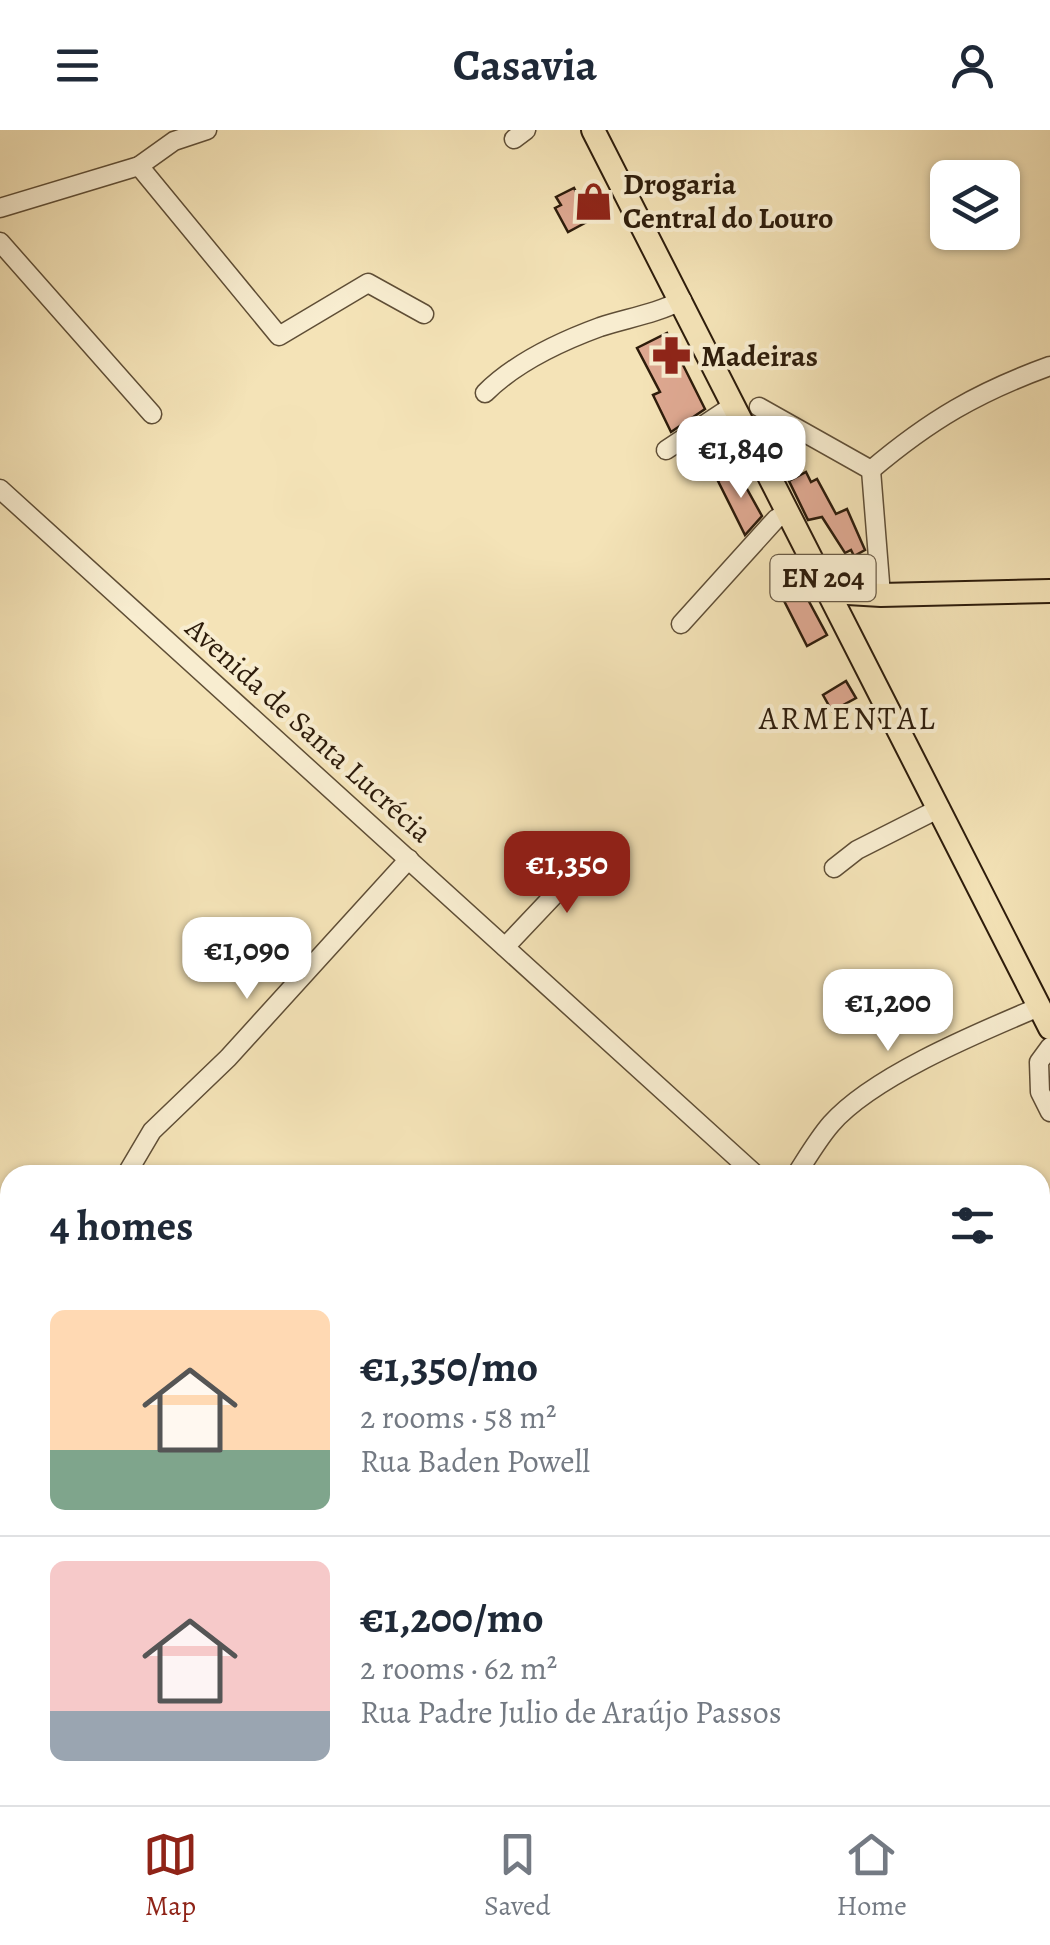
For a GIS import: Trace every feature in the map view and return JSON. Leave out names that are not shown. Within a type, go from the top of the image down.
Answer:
[{"type":"main road","name":"EN 204","points":[[593,130],[1050,1028]]},
{"type":"main road","points":[[831,592],[880,595],[1050,591]]},
{"type":"main road","points":[[845,622],[880,595]]},
{"type":"street","points":[[0,208],[139,166],[174,141],[207,130]]},
{"type":"street","points":[[139,166],[279,336],[368,284],[424,314]]},
{"type":"street","points":[[0,242],[152,414]]},
{"type":"street","points":[[485,393],[525,361],[599,328],[682,300]]},
{"type":"street","points":[[872,470],[919,429],[993,386],[1050,366]]},
{"type":"street","points":[[666,450],[734,405]]},
{"type":"street","points":[[759,407],[872,470]]},
{"type":"street","points":[[872,470],[880,595]]},
{"type":"street","name":"Avenida de Santa Lucrécia","points":[[0,489],[745,1165]]},
{"type":"street","points":[[681,624],[776,519],[786,513]]},
{"type":"street","points":[[834,868],[857,850],[940,808]]},
{"type":"street","points":[[506,946],[594,853]]},
{"type":"street","points":[[132,1165],[152,1131],[228,1058],[409,859]]},
{"type":"street","points":[[803,1165],[832,1123],[864,1097],[948,1046],[1039,1007]]},
{"type":"street","points":[[1050,1047],[1038,1062],[1040,1092],[1050,1112]]},
{"type":"building","points":[[595,187],[605,207],[594,213],[596,217],[568,232],[555,208],[561,205],[556,197],[574,188],[578,196]]},
{"type":"building","points":[[667,333],[705,409],[671,432],[653,395],[660,392],[637,348]]},
{"type":"building","points":[[737,471],[762,516],[745,535],[718,481]]},
{"type":"building","points":[[806,472],[811,482],[817,479],[836,514],[847,509],[865,550],[854,556],[851,550],[845,553],[822,517],[808,520],[789,481]]},
{"type":"building","points":[[800,570],[811,591],[805,594],[827,635],[807,646],[775,583]]},
{"type":"building","points":[[846,681],[856,698],[832,711],[823,695]]},
{"type":"place","name":"Drogaria Central do Louro","points":[[593,201]]},
{"type":"place","name":"Madeiras","points":[[671,356]]},
{"type":"district","name":"ARMENTAL","points":[[848,718]]}]
